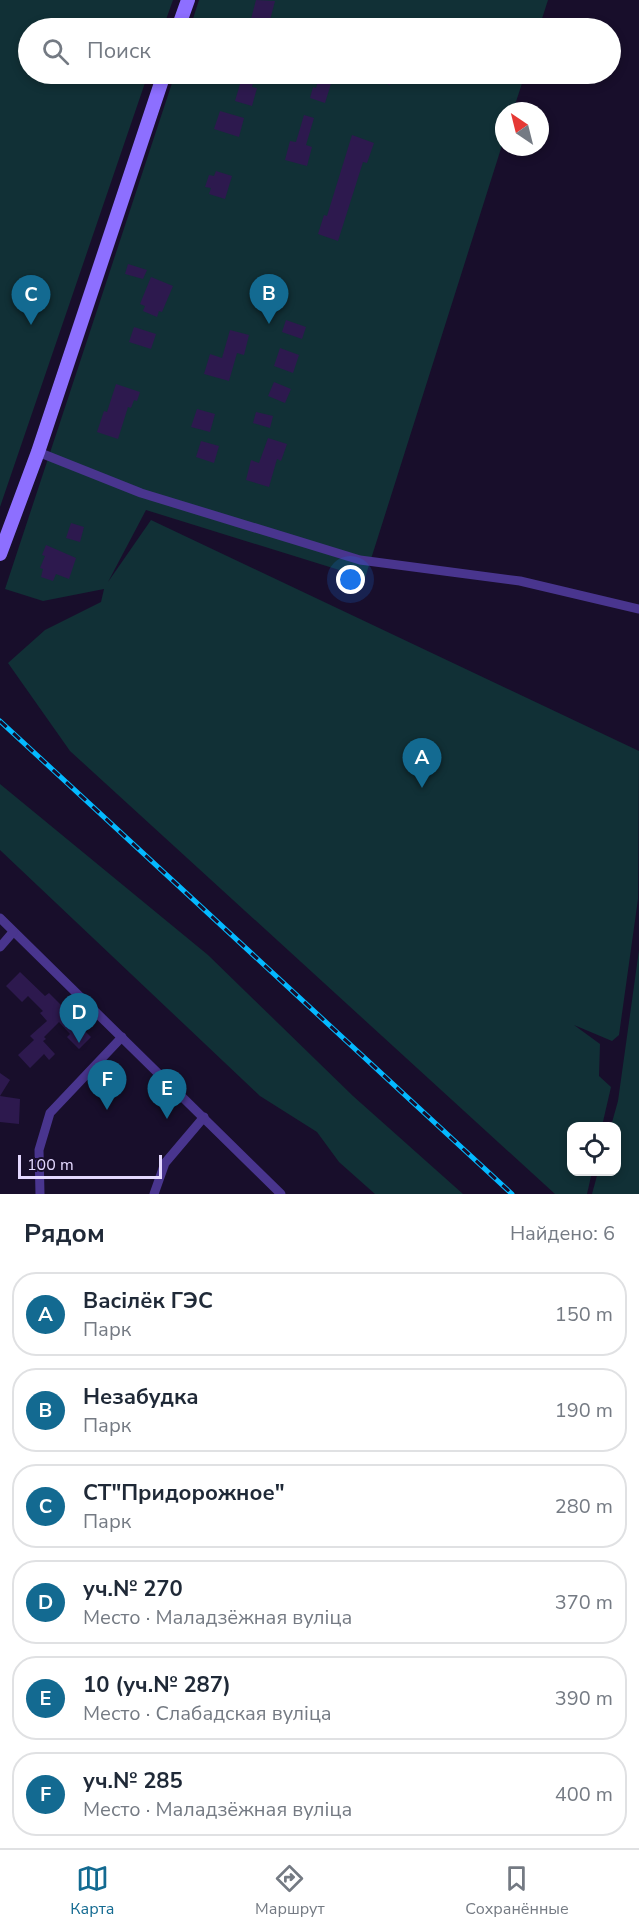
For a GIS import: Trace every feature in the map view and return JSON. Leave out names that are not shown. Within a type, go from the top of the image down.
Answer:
[{"type":"street","points":[[182,18],[188,0]]},
{"type":"street","points":[[0,554],[38,452],[161,84]]},
{"type":"street","points":[[38,452],[141,493],[360,560],[520,581],[639,609]]},
{"type":"street","points":[[0,918],[281,1194]]},
{"type":"street","points":[[0,947],[13,932]]},
{"type":"street","points":[[40,1194],[39,1150],[50,1113],[122,1037]]},
{"type":"street","points":[[154,1194],[165,1163],[204,1117]]},
{"type":"green space","points":[[0,0],[173,0],[167,18],[18,18],[18,84],[145,84],[0,507]]},
{"type":"green space","points":[[199,0],[548,0],[542,18],[193,18]]},
{"type":"green space","points":[[172,84],[522,84],[516,102],[495,102],[495,156],[499,156],[365,578],[146,510],[108,582],[151,520],[639,751],[638,899],[619,1035],[612,1041],[574,1025],[600,1044],[599,1076],[611,1087],[603,1122],[567,1122],[567,1176],[591,1176],[587,1194],[555,1194],[70,751],[8,663],[45,630],[101,602],[104,589],[43,601],[5,589]]},
{"type":"green space","points":[[0,784],[208,955],[353,1096],[463,1194],[375,1194],[339,1162],[317,1132],[260,1096],[0,850]]},
{"type":"green space","points":[[639,950],[639,1194],[592,1194],[597,1176],[621,1176],[621,1122],[612,1122],[618,1101]]},
{"type":"building","points":[[256,0],[275,1],[271,18],[251,18]]},
{"type":"building","points":[[240,84],[253,84],[252,87],[257,88],[252,106],[235,101]]},
{"type":"building","points":[[317,84],[331,84],[325,103],[310,98],[313,87],[316,88]]},
{"type":"building","points":[[220,111],[244,118],[239,137],[214,129]]},
{"type":"building","points":[[304,115],[314,118],[306,145],[312,147],[307,166],[285,160],[290,141],[296,142]]},
{"type":"building","points":[[352,135],[374,143],[367,163],[363,162],[338,241],[318,234],[324,215],[327,216]]},
{"type":"building","points":[[216,171],[232,176],[225,199],[209,194],[211,188],[205,187],[209,175],[214,176]]},
{"type":"building","points":[[128,264],[147,270],[143,279],[125,274]]},
{"type":"building","points":[[151,277],[173,286],[162,312],[159,311],[157,317],[143,311],[145,306],[140,304]]},
{"type":"building","points":[[286,320],[306,327],[302,339],[282,332]]},
{"type":"building","points":[[134,327],[156,334],[151,349],[129,342]]},
{"type":"building","points":[[230,330],[249,335],[244,355],[237,353],[229,381],[204,374],[210,354],[222,358]]},
{"type":"building","points":[[280,348],[299,355],[293,373],[274,366]]},
{"type":"building","points":[[274,382],[291,389],[285,403],[268,396]]},
{"type":"building","points":[[116,384],[140,392],[137,401],[134,400],[131,408],[128,407],[118,439],[97,432],[104,411],[107,412]]},
{"type":"building","points":[[197,409],[215,414],[210,432],[191,427]]},
{"type":"building","points":[[256,412],[273,416],[270,428],[253,423]]},
{"type":"building","points":[[268,438],[287,444],[281,461],[277,459],[269,487],[246,480],[251,460],[259,463]]},
{"type":"building","points":[[201,441],[219,446],[214,463],[196,457]]},
{"type":"building","points":[[71,523],[84,527],[80,542],[66,538]]},
{"type":"building","points":[[46,545],[76,558],[69,579],[56,574],[53,581],[41,577],[43,569],[40,568],[45,556],[42,555]]},
{"type":"building","points":[[20,972],[45,996],[49,993],[72,1016],[75,1013],[82,1020],[78,1024],[91,1037],[79,1049],[67,1037],[70,1034],[59,1022],[44,1037],[46,1039],[43,1041],[55,1054],[49,1060],[44,1054],[30,1068],[18,1055],[34,1040],[30,1036],[47,1021],[40,1013],[43,1011],[28,996],[22,1002],[6,986]]},
{"type":"building","points":[[0,1073],[10,1080],[0,1096]]},
{"type":"building","points":[[0,1096],[20,1099],[19,1124],[0,1122]]},
{"type":"railway","points":[[0,721],[512,1194]]},
{"type":"place","name":"Незабудка","points":[[269,324]]},
{"type":"place","name":"СТ\"Придорожное\"","points":[[31,325]]},
{"type":"place","name":"Васілёк ГЭС","points":[[422,788]]},
{"type":"place","name":"уч.№ 270","points":[[79,1043]]},
{"type":"place","name":"уч.№ 285","points":[[107,1110]]},
{"type":"place","name":"10 (уч.№ 287)","points":[[167,1119]]}]
